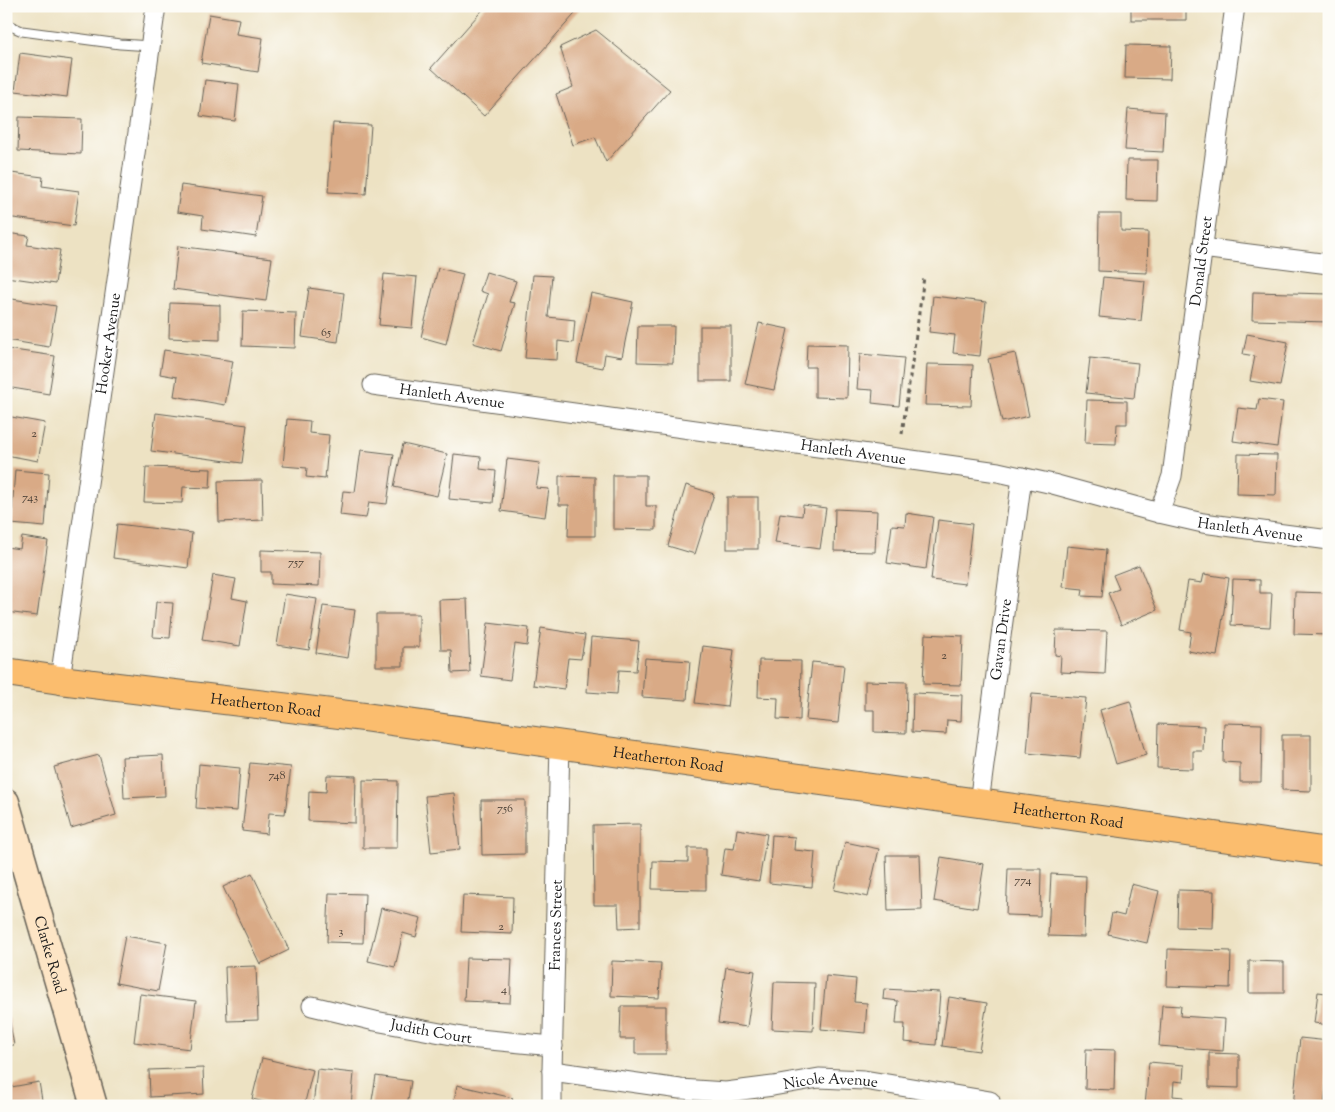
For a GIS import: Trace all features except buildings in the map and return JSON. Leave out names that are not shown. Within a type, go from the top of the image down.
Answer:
[{"type":"main road","name":"Heatherton Road","points":[[6,672],[364,717],[1329,852]]},
{"type":"main road","name":"Clarke Road","points":[[6,802],[94,1106]]},
{"type":"street","name":"Hooker Avenue","points":[[60,680],[156,6]]},
{"type":"street","name":"Donald Street","points":[[1159,513],[1172,476],[1235,6]]},
{"type":"street","points":[[1202,248],[1329,264]]},
{"type":"street","name":"Hanleth Avenue","points":[[373,385],[998,472],[1053,484],[1203,523],[1329,540]]},
{"type":"street","name":"Gavan Drive","points":[[980,803],[1022,477]]},
{"type":"street","name":"Frances Street","points":[[552,1106],[560,744]]},
{"type":"street","name":"Judith Court","points":[[312,1006],[375,1021],[468,1038],[553,1046]]},
{"type":"street","name":"Nicole Avenue","points":[[552,1071],[680,1089],[726,1092],[819,1078],[864,1080],[989,1103]]},
{"type":"lane","points":[[6,24],[22,31],[120,44],[151,46]]},
{"type":"path","points":[[902,434],[924,277]]}]
